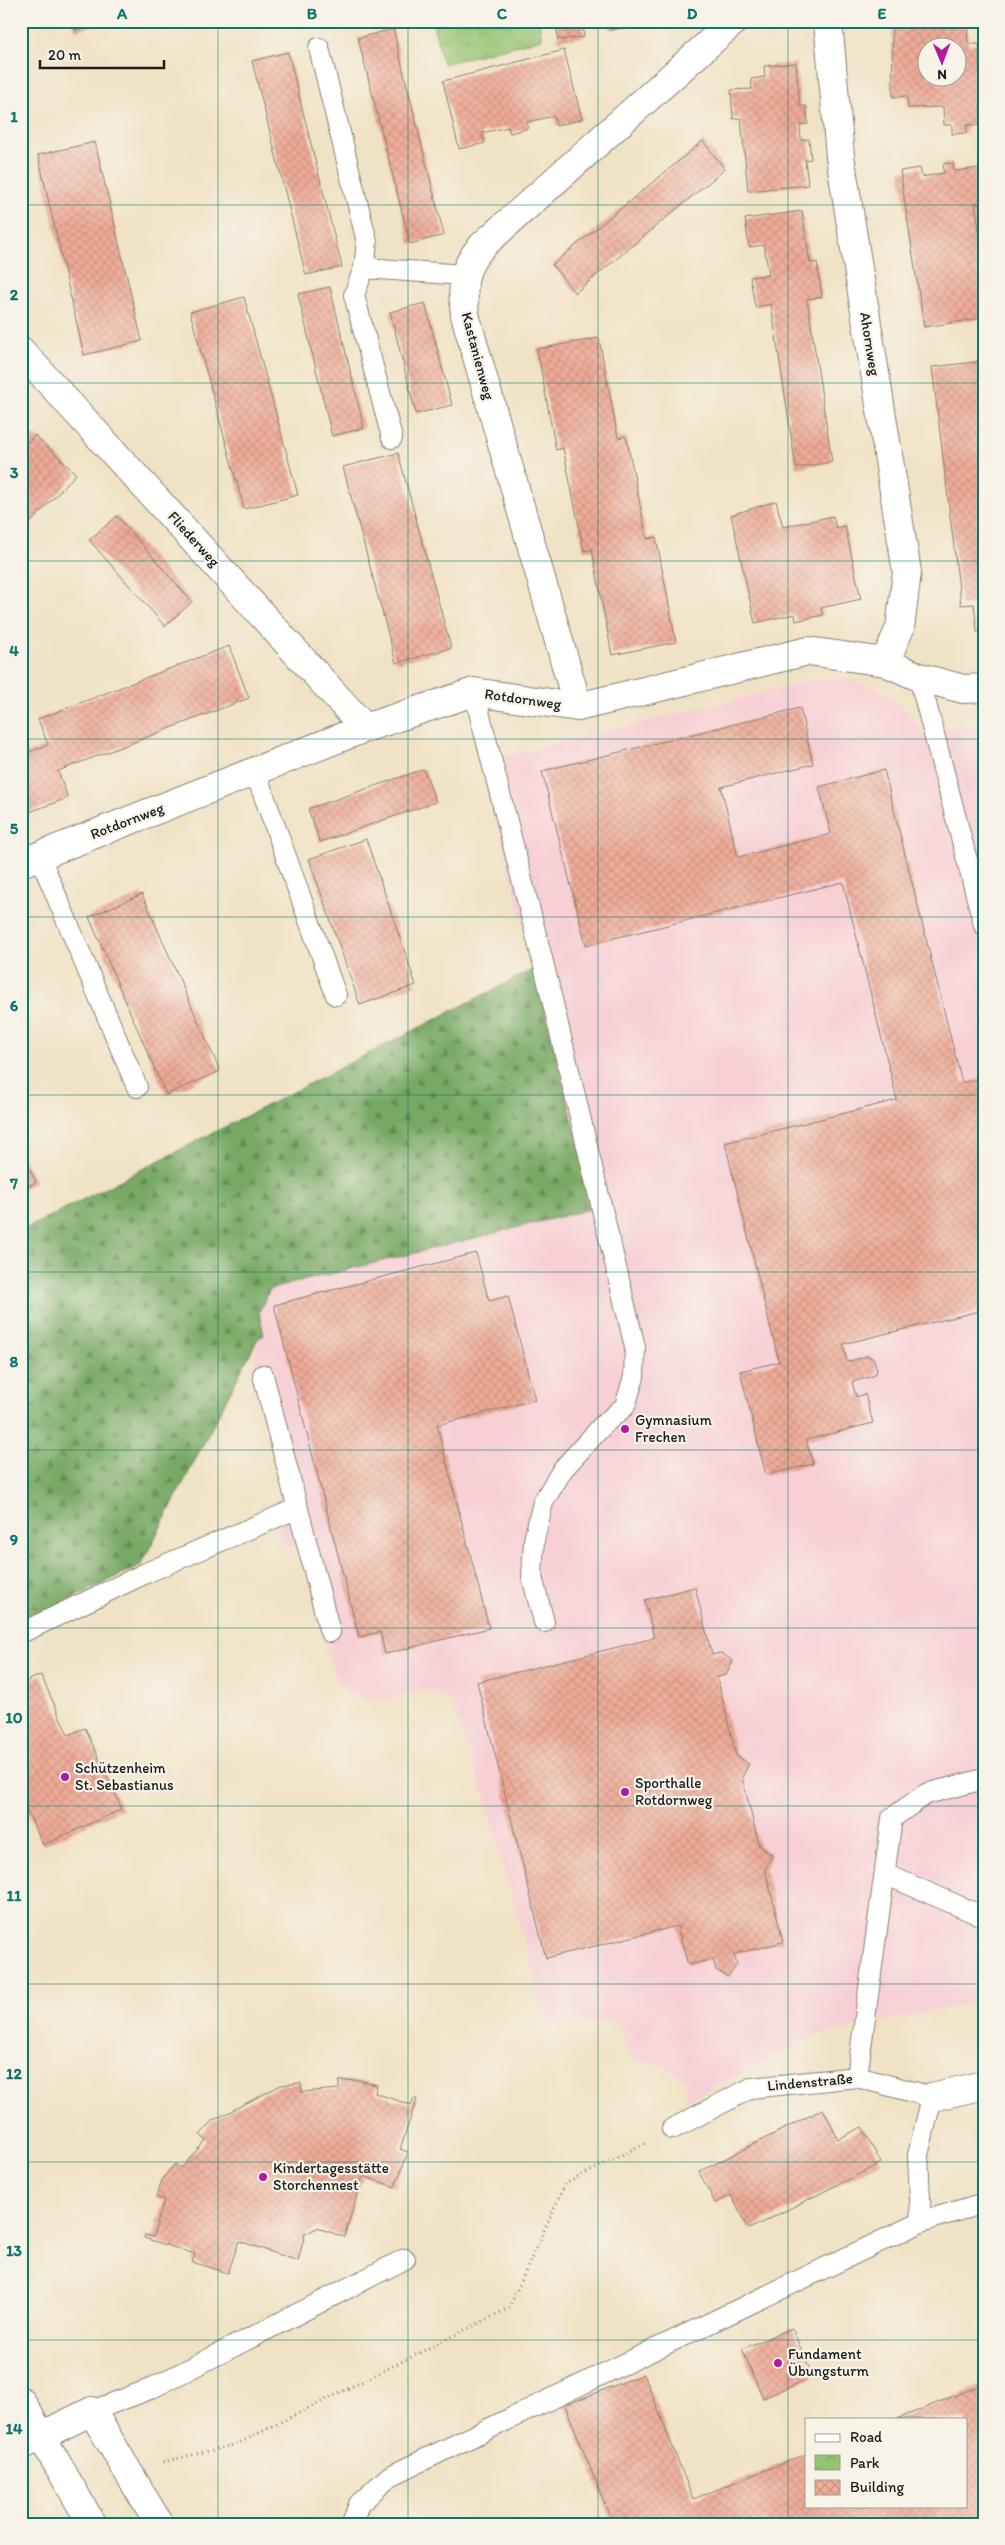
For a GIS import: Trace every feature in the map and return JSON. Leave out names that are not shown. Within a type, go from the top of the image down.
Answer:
[{"type":"street","name":"Kastanienweg","points":[[578,707],[465,315],[462,292],[465,275],[470,259],[483,245],[734,21]]},
{"type":"street","name":"Ahornweg","points":[[828,21],[840,156],[907,572],[900,628],[885,662]]},
{"type":"street","name":"Fliederweg","points":[[25,362],[365,728]]},
{"type":"street","name":"Rotdornweg","points":[[30,859],[365,728],[474,692],[578,707],[808,651],[885,662],[919,677],[963,689],[984,688]]},
{"type":"street","name":"Lindenstraße","points":[[932,2097],[984,2085]]},
{"type":"street","points":[[21,2401],[31,2441],[92,2524]]},
{"type":"street","points":[[31,2441],[92,2411],[159,2524]]},
{"type":"lane","points":[[319,48],[367,242],[364,268],[354,295],[392,438]]},
{"type":"lane","points":[[364,268],[465,275]]},
{"type":"lane","points":[[919,677],[984,925]]},
{"type":"lane","points":[[474,692],[545,970],[635,1347],[634,1377],[625,1406],[603,1425],[563,1470],[543,1502],[534,1540],[532,1577],[544,1622]]},
{"type":"lane","points":[[255,771],[336,995]]},
{"type":"lane","points":[[30,859],[137,1087]]},
{"type":"lane","points":[[262,1374],[330,1632]]},
{"type":"lane","points":[[21,1633],[146,1574],[298,1508]]},
{"type":"lane","points":[[857,2077],[892,1818],[926,1794],[984,1779]]},
{"type":"lane","points":[[885,1874],[984,1917]]},
{"type":"lane","name":"Lindenstraße","points":[[672,2129],[750,2088],[857,2077],[932,2097]]},
{"type":"lane","points":[[920,2222],[918,2155],[932,2097]]},
{"type":"lane","points":[[352,2524],[359,2504],[390,2476],[920,2222],[984,2203]]},
{"type":"lane","points":[[92,2411],[150,2389],[405,2259]]},
{"type":"path","points":[[129,2473],[142,2467],[237,2444],[509,2308],[565,2184],[672,2129]]},
{"type":"shaded area","name":"Gymnasium Frechen","points":[[822,678],[851,680],[881,692],[906,710],[920,727],[922,736],[984,721],[984,1999],[852,2029],[818,2034],[686,2101],[687,2085],[682,2077],[660,2064],[638,2062],[631,2058],[617,2021],[547,2024],[483,1791],[451,1702],[429,1689],[390,1699],[366,1700],[344,1687],[333,1672],[302,1554],[297,1548],[282,1545],[271,1506],[280,1495],[280,1486],[252,1372],[258,1338],[264,1335],[259,1312],[270,1289],[595,1208],[482,762]]},
{"type":"green space","points":[[432,21],[539,21],[542,39],[443,64]]},
{"type":"green space","points":[[534,969],[595,1208],[270,1289],[259,1312],[264,1335],[258,1338],[141,1565],[28,1620],[21,1617],[21,1231]]},
{"type":"building","points":[[21,21],[41,21],[41,22],[21,26]]},
{"type":"building","points":[[73,21],[108,21],[108,22],[75,30]]},
{"type":"building","points":[[556,21],[628,21],[629,27],[610,30],[609,23],[583,27],[584,37],[558,40]]},
{"type":"building","points":[[656,21],[683,21],[683,25],[657,28]]},
{"type":"building","points":[[892,21],[967,21],[968,38],[918,38],[918,88],[968,88],[968,44],[979,44],[981,125],[967,125],[967,133],[952,134],[952,125],[944,125],[943,107],[908,108],[907,96],[893,97]]},
{"type":"building","points":[[393,29],[444,235],[410,244],[358,38]]},
{"type":"building","points":[[564,50],[582,119],[556,126],[554,116],[527,122],[528,128],[510,133],[508,127],[482,133],[485,143],[459,149],[443,81]]},
{"type":"building","points":[[288,52],[342,267],[306,275],[252,61]]},
{"type":"building","points":[[796,63],[800,106],[806,106],[808,124],[800,125],[801,140],[809,139],[811,159],[805,160],[808,185],[748,191],[741,118],[733,119],[731,90],[752,89],[751,79],[765,77],[764,66]]},
{"type":"building","points":[[703,141],[725,169],[575,293],[552,265]]},
{"type":"building","points":[[95,142],[142,341],[84,355],[38,155]]},
{"type":"building","points":[[953,163],[954,171],[979,168],[984,203],[975,204],[984,259],[984,318],[924,327],[900,171],[920,168],[922,177],[944,173],[943,164]]},
{"type":"building","points":[[802,211],[810,263],[817,262],[822,297],[807,299],[832,462],[796,468],[771,304],[755,307],[750,277],[769,275],[764,245],[749,247],[745,219]]},
{"type":"building","points":[[330,287],[364,428],[332,436],[298,294]]},
{"type":"building","points":[[244,297],[298,495],[244,509],[190,312]]},
{"type":"building","points":[[425,303],[452,405],[416,414],[390,312]]},
{"type":"building","points":[[599,338],[618,438],[626,436],[647,539],[656,537],[676,642],[612,655],[592,549],[584,551],[563,448],[556,450],[537,349]]},
{"type":"building","points":[[984,361],[984,630],[977,632],[974,604],[961,605],[932,367]]},
{"type":"building","points":[[35,435],[76,474],[21,533],[21,449]]},
{"type":"building","points":[[398,453],[451,648],[396,663],[343,467]]},
{"type":"building","points":[[776,501],[783,527],[833,516],[836,528],[845,526],[861,599],[821,608],[823,615],[796,621],[795,614],[755,623],[731,515]]},
{"type":"building","points":[[117,516],[192,602],[165,626],[89,540]]},
{"type":"building","points":[[229,646],[249,698],[58,771],[68,798],[21,815],[21,755],[48,745],[38,719]]},
{"type":"building","points":[[800,708],[813,764],[721,787],[738,857],[831,834],[819,787],[884,770],[962,1083],[984,1078],[984,1310],[843,1344],[847,1362],[868,1356],[874,1359],[877,1371],[873,1376],[852,1382],[856,1397],[865,1394],[873,1423],[806,1440],[813,1464],[766,1475],[740,1371],[779,1362],[725,1143],[897,1100],[843,882],[586,945],[542,771]]},
{"type":"building","points":[[424,769],[436,802],[320,842],[308,809]]},
{"type":"building","points":[[366,839],[416,985],[360,1005],[309,859]]},
{"type":"building","points":[[142,894],[220,1071],[166,1095],[89,917]]},
{"type":"building","points":[[21,942],[28,955],[21,959]]},
{"type":"building","points":[[21,1153],[36,1182],[21,1190]]},
{"type":"building","points":[[476,1253],[489,1301],[508,1296],[535,1400],[437,1425],[489,1628],[385,1654],[380,1632],[359,1637],[274,1305]]},
{"type":"building","name":"Sporthalle Rotdornweg","points":[[695,1587],[712,1655],[721,1653],[733,1661],[726,1675],[717,1677],[736,1755],[749,1764],[742,1777],[759,1845],[772,1855],[765,1869],[783,1942],[734,1954],[737,1965],[728,1977],[716,1970],[713,1959],[688,1965],[677,1926],[546,1958],[477,1682],[654,1638],[645,1600]]},
{"type":"building","name":"Schützenheim St. Sebastianus","points":[[41,1675],[68,1735],[85,1728],[122,1809],[43,1845],[21,1798],[21,1683]]},
{"type":"building","name":"Kindertagesstätte Storchennest","points":[[359,2080],[377,2085],[375,2093],[411,2105],[414,2098],[417,2099],[400,2149],[408,2152],[395,2187],[363,2176],[344,2237],[319,2227],[305,2234],[298,2261],[239,2241],[228,2273],[192,2262],[195,2254],[144,2238],[145,2235],[153,2237],[164,2200],[156,2197],[163,2178],[175,2164],[181,2168],[206,2140],[200,2135],[212,2121],[281,2085],[301,2083],[302,2092],[339,2089],[339,2081]]},
{"type":"building","points":[[823,2109],[838,2139],[862,2127],[881,2163],[749,2229],[731,2195],[715,2203],[699,2172]]},
{"type":"building","name":"Fundament Übungsturm","points":[[792,2328],[813,2377],[763,2398],[742,2349]]},
{"type":"building","points":[[644,2374],[693,2499],[805,2454],[805,2508],[968,2508],[968,2418],[899,2418],[984,2384],[984,2524],[613,2524],[565,2405]]},
{"type":"place","name":"Gymnasium Frechen","points":[[625,1429]]},
{"type":"place","name":"Schützenheim St. Sebastianus","points":[[65,1777]]},
{"type":"place","name":"Sporthalle Rotdornweg","points":[[625,1792]]},
{"type":"place","name":"Kindertagesstätte Storchennest","points":[[263,2177]]},
{"type":"place","name":"Fundament Übungsturm","points":[[778,2363]]}]
